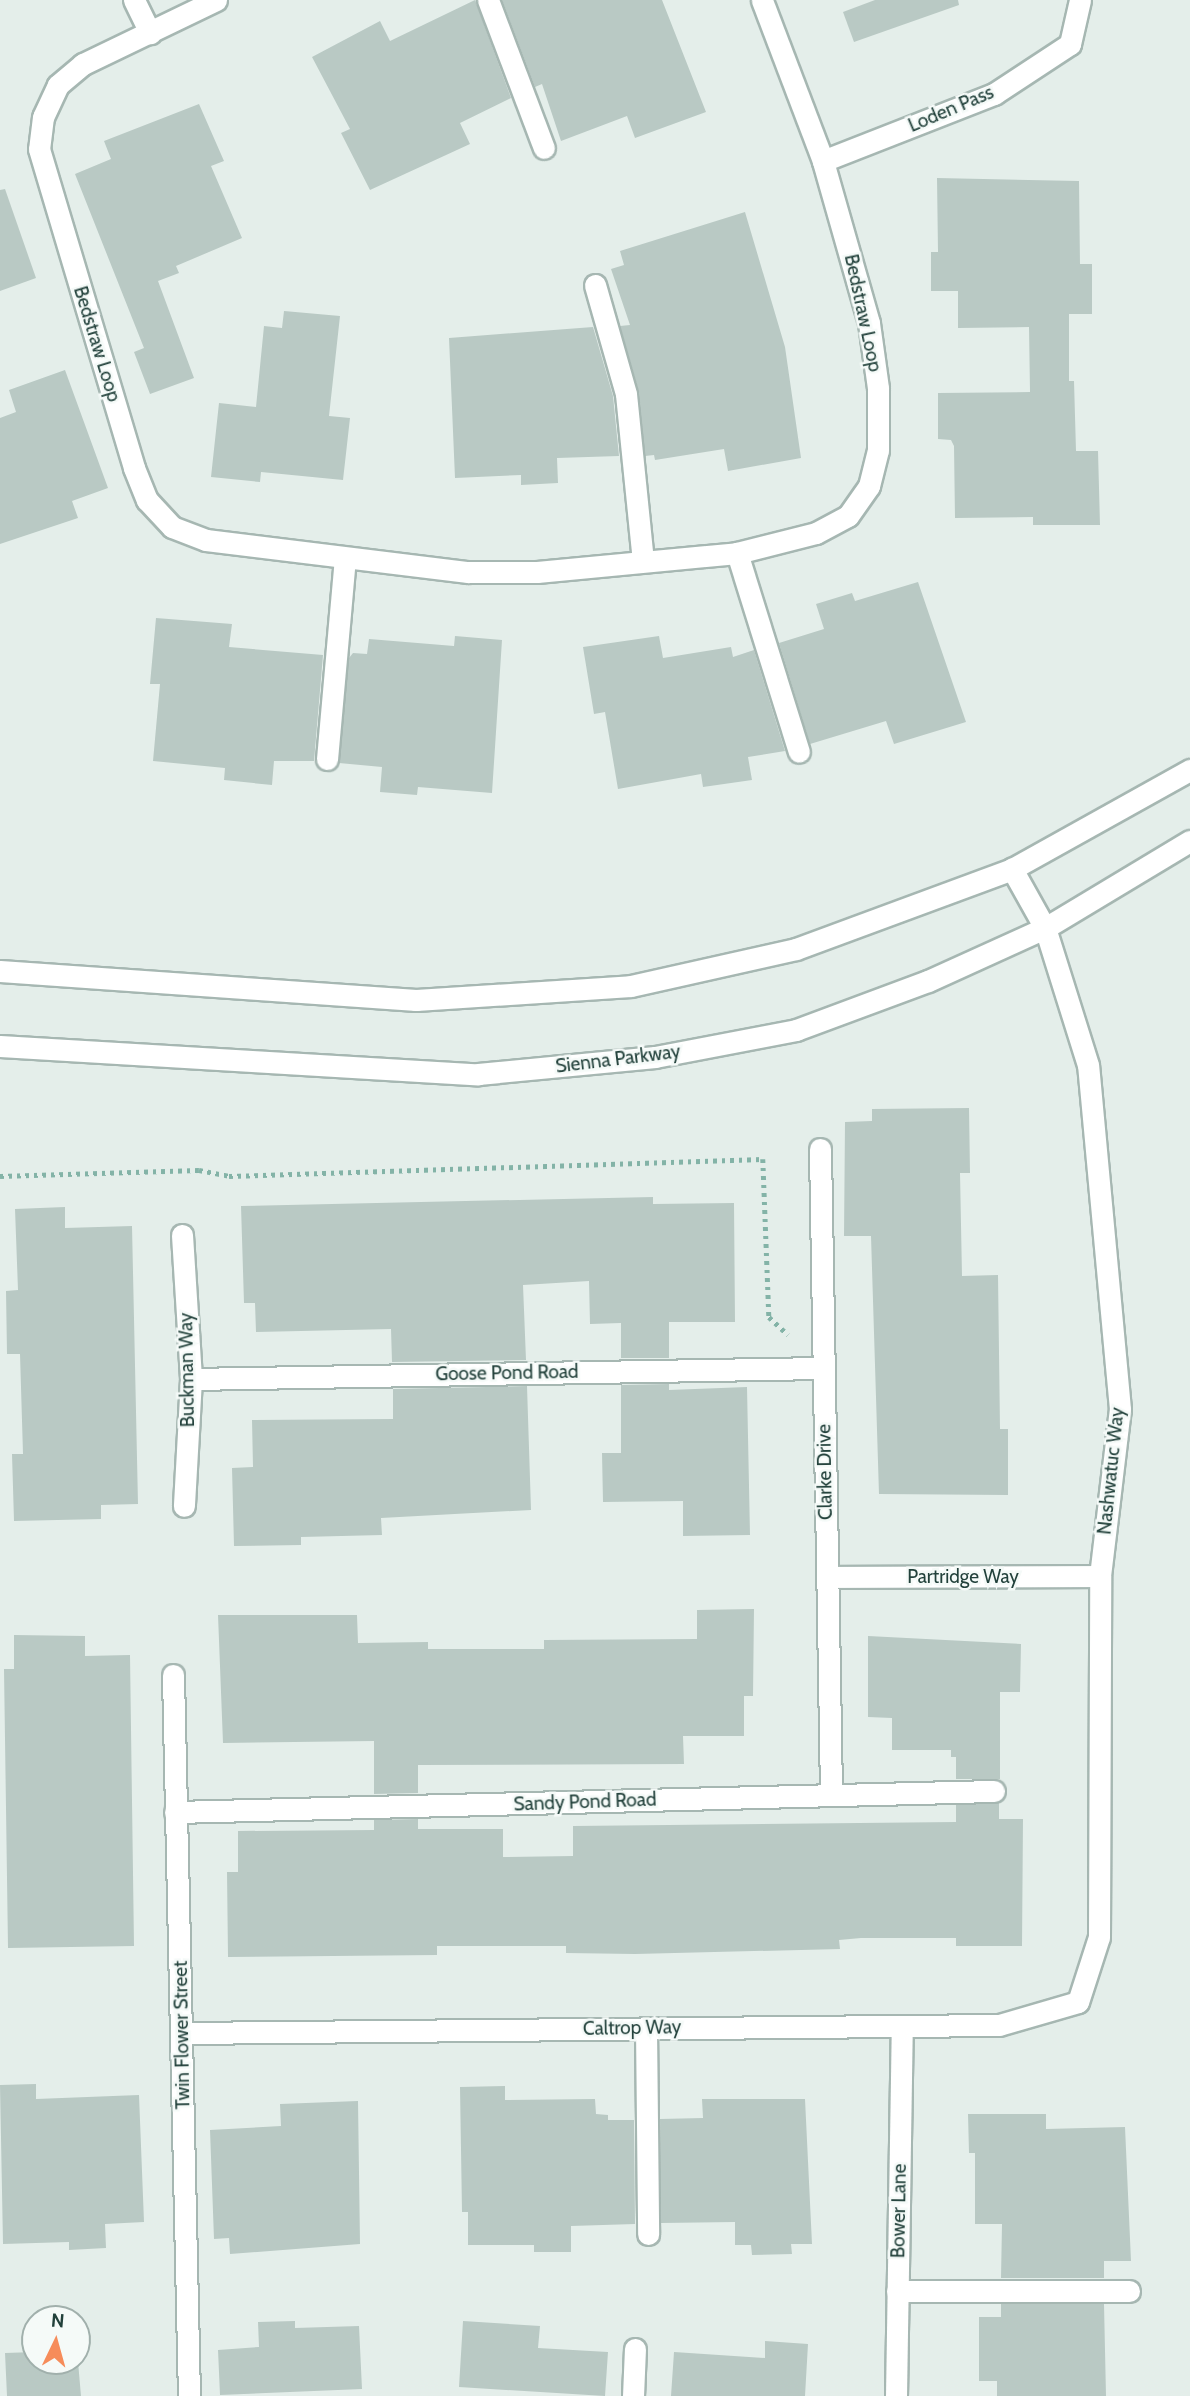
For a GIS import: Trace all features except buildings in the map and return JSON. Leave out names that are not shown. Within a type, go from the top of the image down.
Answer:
[{"type":"street","points":[[134,0],[150,33]]},
{"type":"street","name":"Bedstraw Loop","points":[[216,0],[83,64],[58,85],[43,117],[39,149],[134,468],[147,499],[172,527],[206,540],[468,572],[537,572],[737,553],[816,533],[848,516],[869,486],[878,450],[878,388],[869,323],[822,161],[762,0]]},
{"type":"street","points":[[488,0],[544,148]]},
{"type":"street","name":"Loden Pass","points":[[822,161],[994,94],[1070,44],[1080,0]]},
{"type":"street","points":[[595,285],[626,394],[643,561]]},
{"type":"street","points":[[737,553],[799,752]]},
{"type":"street","points":[[327,759],[345,559]]},
{"type":"street","points":[[0,971],[416,1000],[631,986],[796,949],[1012,869],[1190,770]]},
{"type":"street","name":"Sienna Parkway","points":[[0,1046],[478,1074],[655,1058],[796,1030],[928,981],[1045,928],[1190,841]]},
{"type":"street","name":"Nashwatuc Way","points":[[1012,869],[1045,928],[1088,1065],[1119,1409],[1100,1576],[1099,1937],[1078,2002]]},
{"type":"street","name":"Clarke Drive","points":[[820,1149],[831,1795]]},
{"type":"street","name":"Buckman Way","points":[[182,1236],[191,1379],[184,1506]]},
{"type":"street","name":"Goose Pond Road","points":[[191,1379],[823,1368]]},
{"type":"street","name":"Partridge Way","points":[[827,1577],[1100,1576]]},
{"type":"street","name":"Twin Flower Street","points":[[173,1675],[188,2396]]},
{"type":"street","name":"Sandy Pond Road","points":[[175,1812],[994,1791]]},
{"type":"street","name":"Caltrop Way","points":[[182,2033],[999,2025],[1078,2002]]},
{"type":"street","name":"Bower Lane","points":[[896,2396],[902,2026]]},
{"type":"street","points":[[646,2028],[648,2234]]},
{"type":"street","points":[[898,2291],[1129,2291]]},
{"type":"street","points":[[632,2396],[635,2349]]},
{"type":"path","points":[[0,1176],[199,1170],[229,1176],[763,1159],[769,1317],[823,1368]]}]
